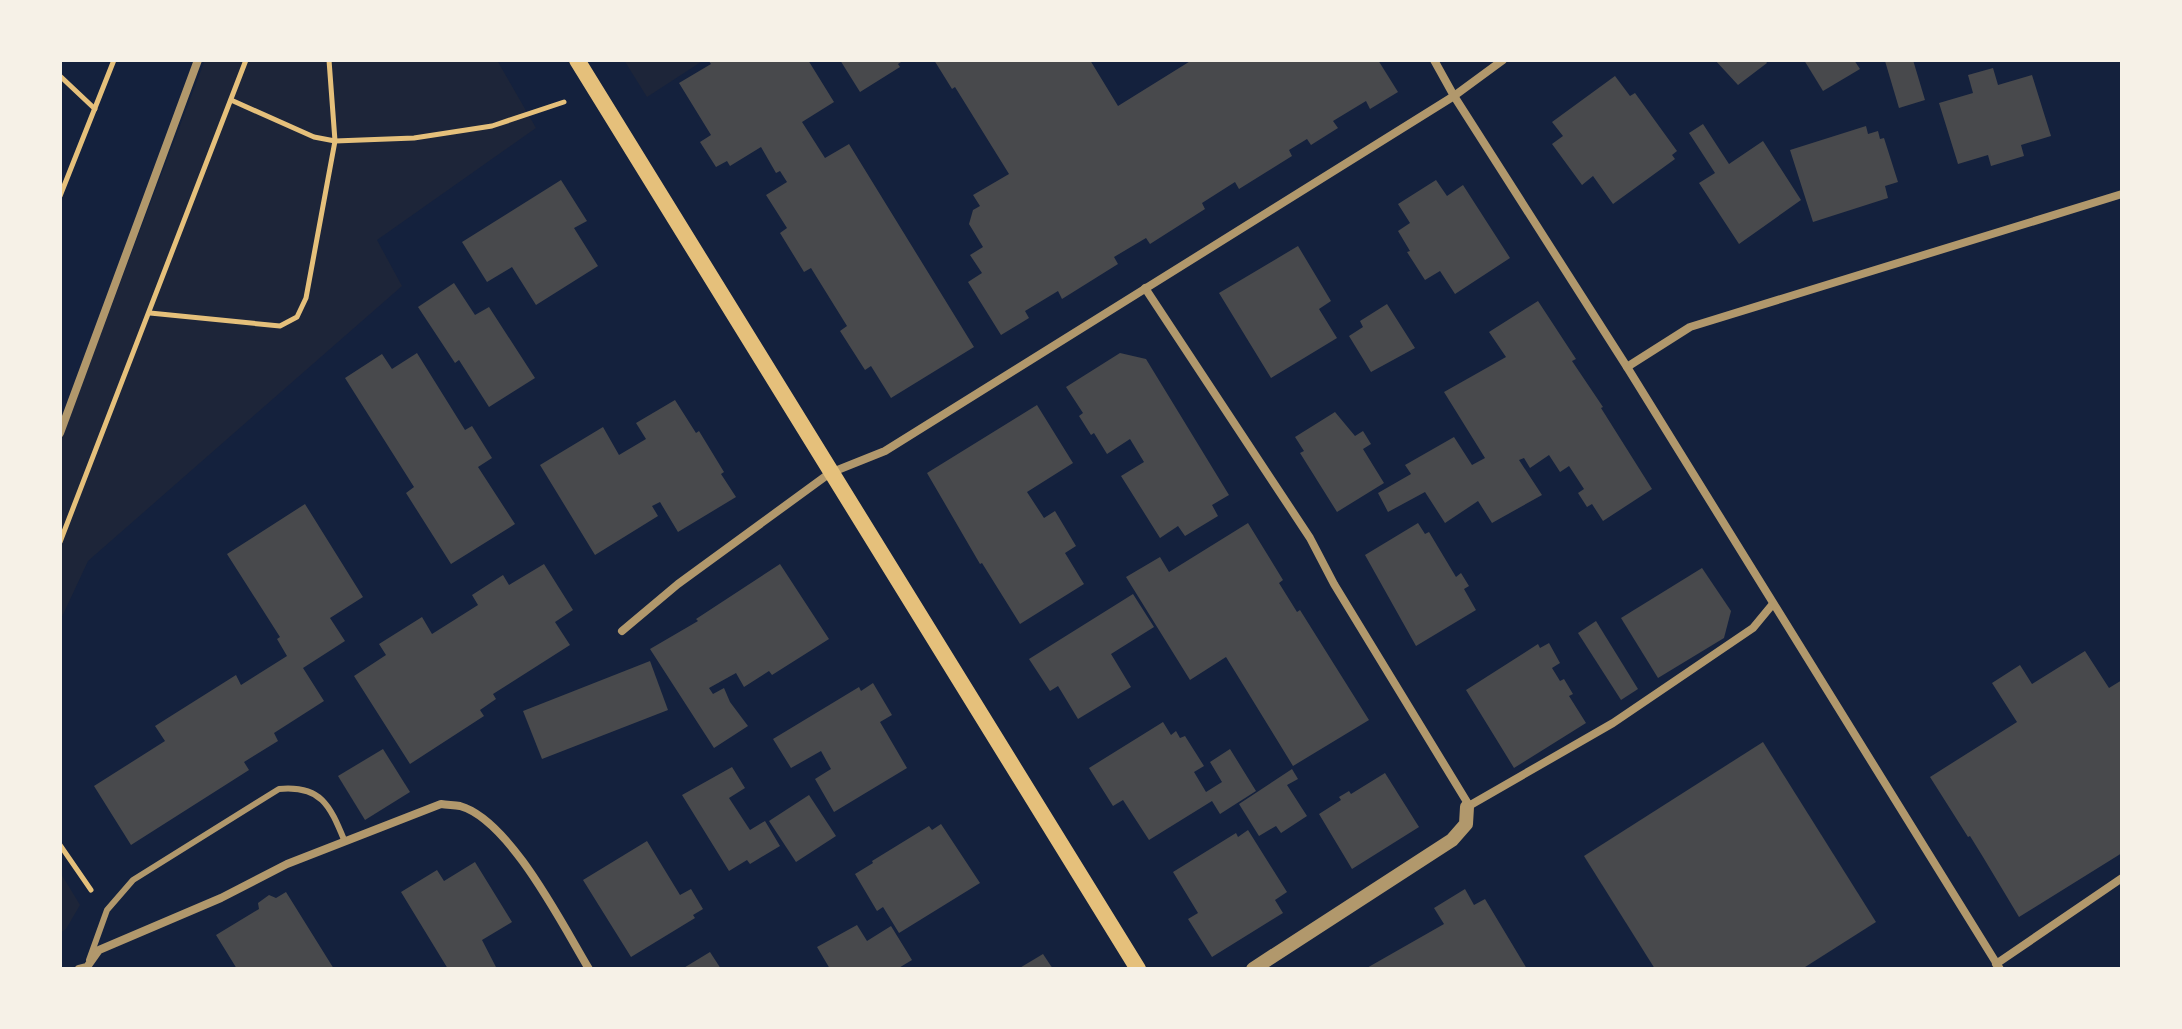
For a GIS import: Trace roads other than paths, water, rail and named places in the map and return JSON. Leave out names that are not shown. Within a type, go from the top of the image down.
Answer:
[{"type":"main road","points":[[577,60],[1138,969]]},
{"type":"street","points":[[60,433],[198,60]]},
{"type":"street","points":[[1434,60],[1998,966],[2122,878]]},
{"type":"street","points":[[622,631],[678,584],[830,473],[885,451],[1454,96],[1503,60]]},
{"type":"street","points":[[1627,367],[1690,327],[2122,194]]},
{"type":"street","points":[[1145,288],[1310,538],[1334,584],[1467,802],[1466,824],[1452,840],[1253,969]]},
{"type":"street","points":[[1467,807],[1613,723],[1753,628],[1772,605]]},
{"type":"street","points":[[86,968],[99,950],[221,898],[287,864],[441,804],[461,806],[481,817],[511,846],[531,873],[589,969]]},
{"type":"lane","points":[[86,968],[107,910],[133,880],[279,789],[298,787],[317,795],[332,809],[345,842]]}]
